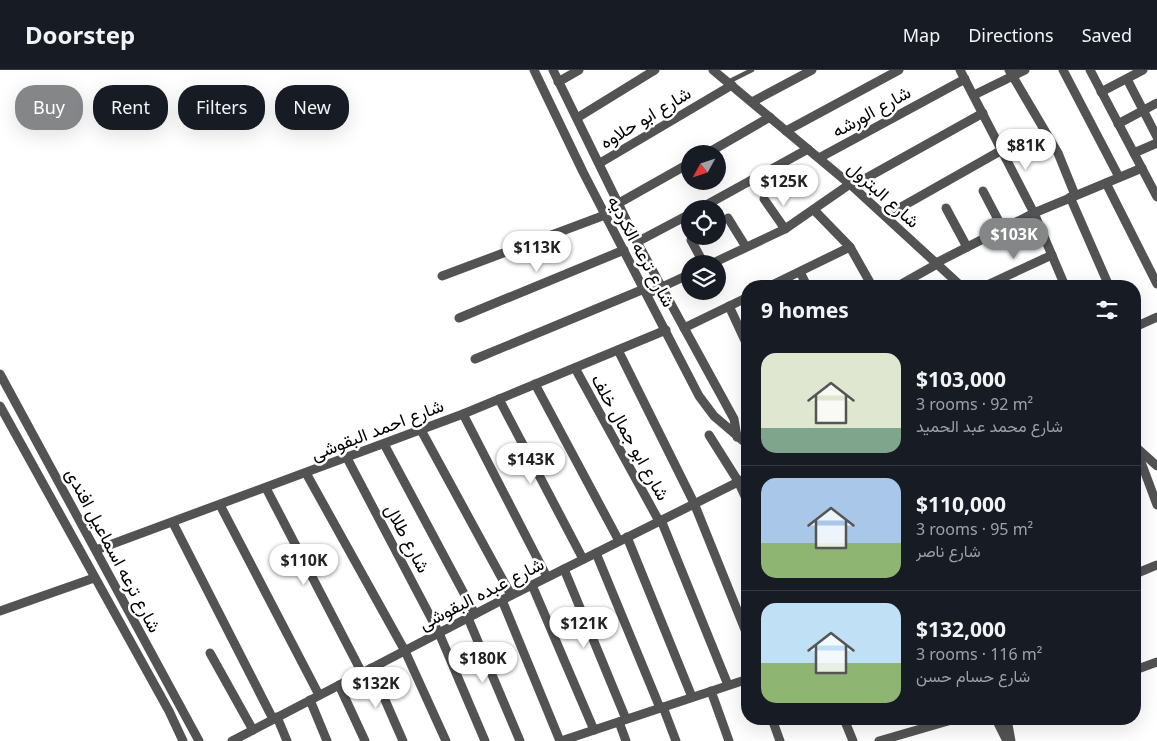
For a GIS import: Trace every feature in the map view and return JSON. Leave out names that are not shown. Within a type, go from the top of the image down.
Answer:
[{"type":"street","name":"شارع ترعه الكرديه","points":[[534,70],[605,215],[699,396],[714,416],[741,440]]},
{"type":"street","name":"شارع ترعه الكرديه","points":[[552,70],[600,163],[637,242],[734,419],[737,437]]},
{"type":"street","points":[[558,82],[579,70]]},
{"type":"street","points":[[577,118],[655,70]]},
{"type":"street","name":"شارع البترول","points":[[714,70],[851,185],[954,280]]},
{"type":"street","points":[[752,102],[812,70]]},
{"type":"street","points":[[786,131],[899,70]]},
{"type":"street","points":[[960,70],[1034,213],[1062,280]]},
{"type":"street","points":[[974,95],[1011,73],[1025,70]]},
{"type":"street","points":[[1063,70],[1119,177]]},
{"type":"street","points":[[1090,70],[1157,197]]},
{"type":"street","points":[[1101,92],[1143,70]]},
{"type":"street","points":[[1011,73],[1058,153],[1107,280]]},
{"type":"street","points":[[1127,78],[1157,137]]},
{"type":"street","name":"شارع الورشه","points":[[819,158],[965,79]]},
{"type":"street","name":"شارع ابو حلاوه","points":[[600,163],[730,83]]},
{"type":"street","points":[[1118,124],[1157,103]]},
{"type":"street","points":[[726,257],[785,229],[851,185],[983,113]]},
{"type":"street","points":[[722,145],[770,117]]},
{"type":"street","points":[[1134,153],[1157,143]]},
{"type":"street","points":[[715,200],[808,149]]},
{"type":"street","points":[[896,210],[1002,150]]},
{"type":"street","points":[[619,203],[681,168]]},
{"type":"street","points":[[917,280],[936,263],[1034,213],[1142,168]]},
{"type":"street","points":[[1106,182],[1157,284]]},
{"type":"street","points":[[984,191],[1003,229]]},
{"type":"street","points":[[764,199],[785,229]]},
{"type":"street","points":[[946,208],[967,247]]},
{"type":"street","points":[[814,210],[850,247],[869,280]]},
{"type":"street","points":[[442,276],[605,215]]},
{"type":"street","points":[[728,218],[746,248]]},
{"type":"street","points":[[637,242],[681,219]]},
{"type":"street","points":[[783,280],[850,247]]},
{"type":"street","points":[[459,318],[624,250]]},
{"type":"street","points":[[998,280],[1052,256]]},
{"type":"street","points":[[800,272],[804,280]]},
{"type":"street","points":[[475,359],[681,278]]},
{"type":"street","points":[[684,328],[741,300]]},
{"type":"street","points":[[729,306],[741,332]]},
{"type":"street","points":[[1141,324],[1157,317]]},
{"type":"street","name":"شارع احمد البقوشى","points":[[96,550],[463,414],[666,330]]},
{"type":"street","points":[[618,350],[694,504],[741,620]]},
{"type":"street","name":"شارع ابو جمال خلف","points":[[574,368],[660,520],[728,685]]},
{"type":"street","name":"شارع ترعه اسماعيل افندى","points":[[0,374],[199,741]]},
{"type":"street","points":[[535,384],[623,539],[692,697]]},
{"type":"street","points":[[499,399],[583,559]]},
{"type":"street","name":"شارع ترعه اسماعيل افندى","points":[[0,406],[169,711],[183,741]]},
{"type":"street","points":[[463,414],[547,577]]},
{"type":"street","points":[[421,430],[511,595]]},
{"type":"street","points":[[708,435],[741,488]]},
{"type":"street","points":[[384,444],[471,616],[520,741]]},
{"type":"street","points":[[1141,451],[1157,466]]},
{"type":"street","name":"شارع طلال","points":[[347,458],[439,633],[485,741]]},
{"type":"street","points":[[1141,462],[1157,505]]},
{"type":"street","points":[[306,473],[405,651],[446,741]]},
{"type":"street","name":"شارع عبده البقوشى","points":[[232,741],[241,739],[275,718],[511,595],[741,480]]},
{"type":"street","points":[[266,488],[362,673]]},
{"type":"street","points":[[54,503],[67,497]]},
{"type":"street","points":[[220,505],[319,696]]},
{"type":"street","points":[[173,522],[287,741]]},
{"type":"street","points":[[596,553],[676,741]]},
{"type":"street","points":[[1141,572],[1157,565]]},
{"type":"street","points":[[564,569],[623,720],[626,741]]},
{"type":"street","points":[[0,611],[94,578]]},
{"type":"street","points":[[532,585],[594,730]]},
{"type":"street","points":[[502,600],[561,741],[582,738],[594,730],[741,681]]},
{"type":"street","points":[[210,653],[253,730]]},
{"type":"street","points":[[1141,668],[1157,662]]},
{"type":"street","points":[[371,668],[404,741]]},
{"type":"street","points":[[339,685],[365,741]]},
{"type":"street","points":[[711,691],[728,741]]},
{"type":"street","points":[[310,700],[327,741]]},
{"type":"street","points":[[774,725],[780,741]]},
{"type":"street","points":[[846,725],[853,741]]},
{"type":"street","points":[[879,741],[934,725]]},
{"type":"street","points":[[1000,725],[1009,741]]},
{"type":"street","points":[[1008,725],[1009,741]]},
{"type":"lane","points":[[730,83],[752,70]]}]
